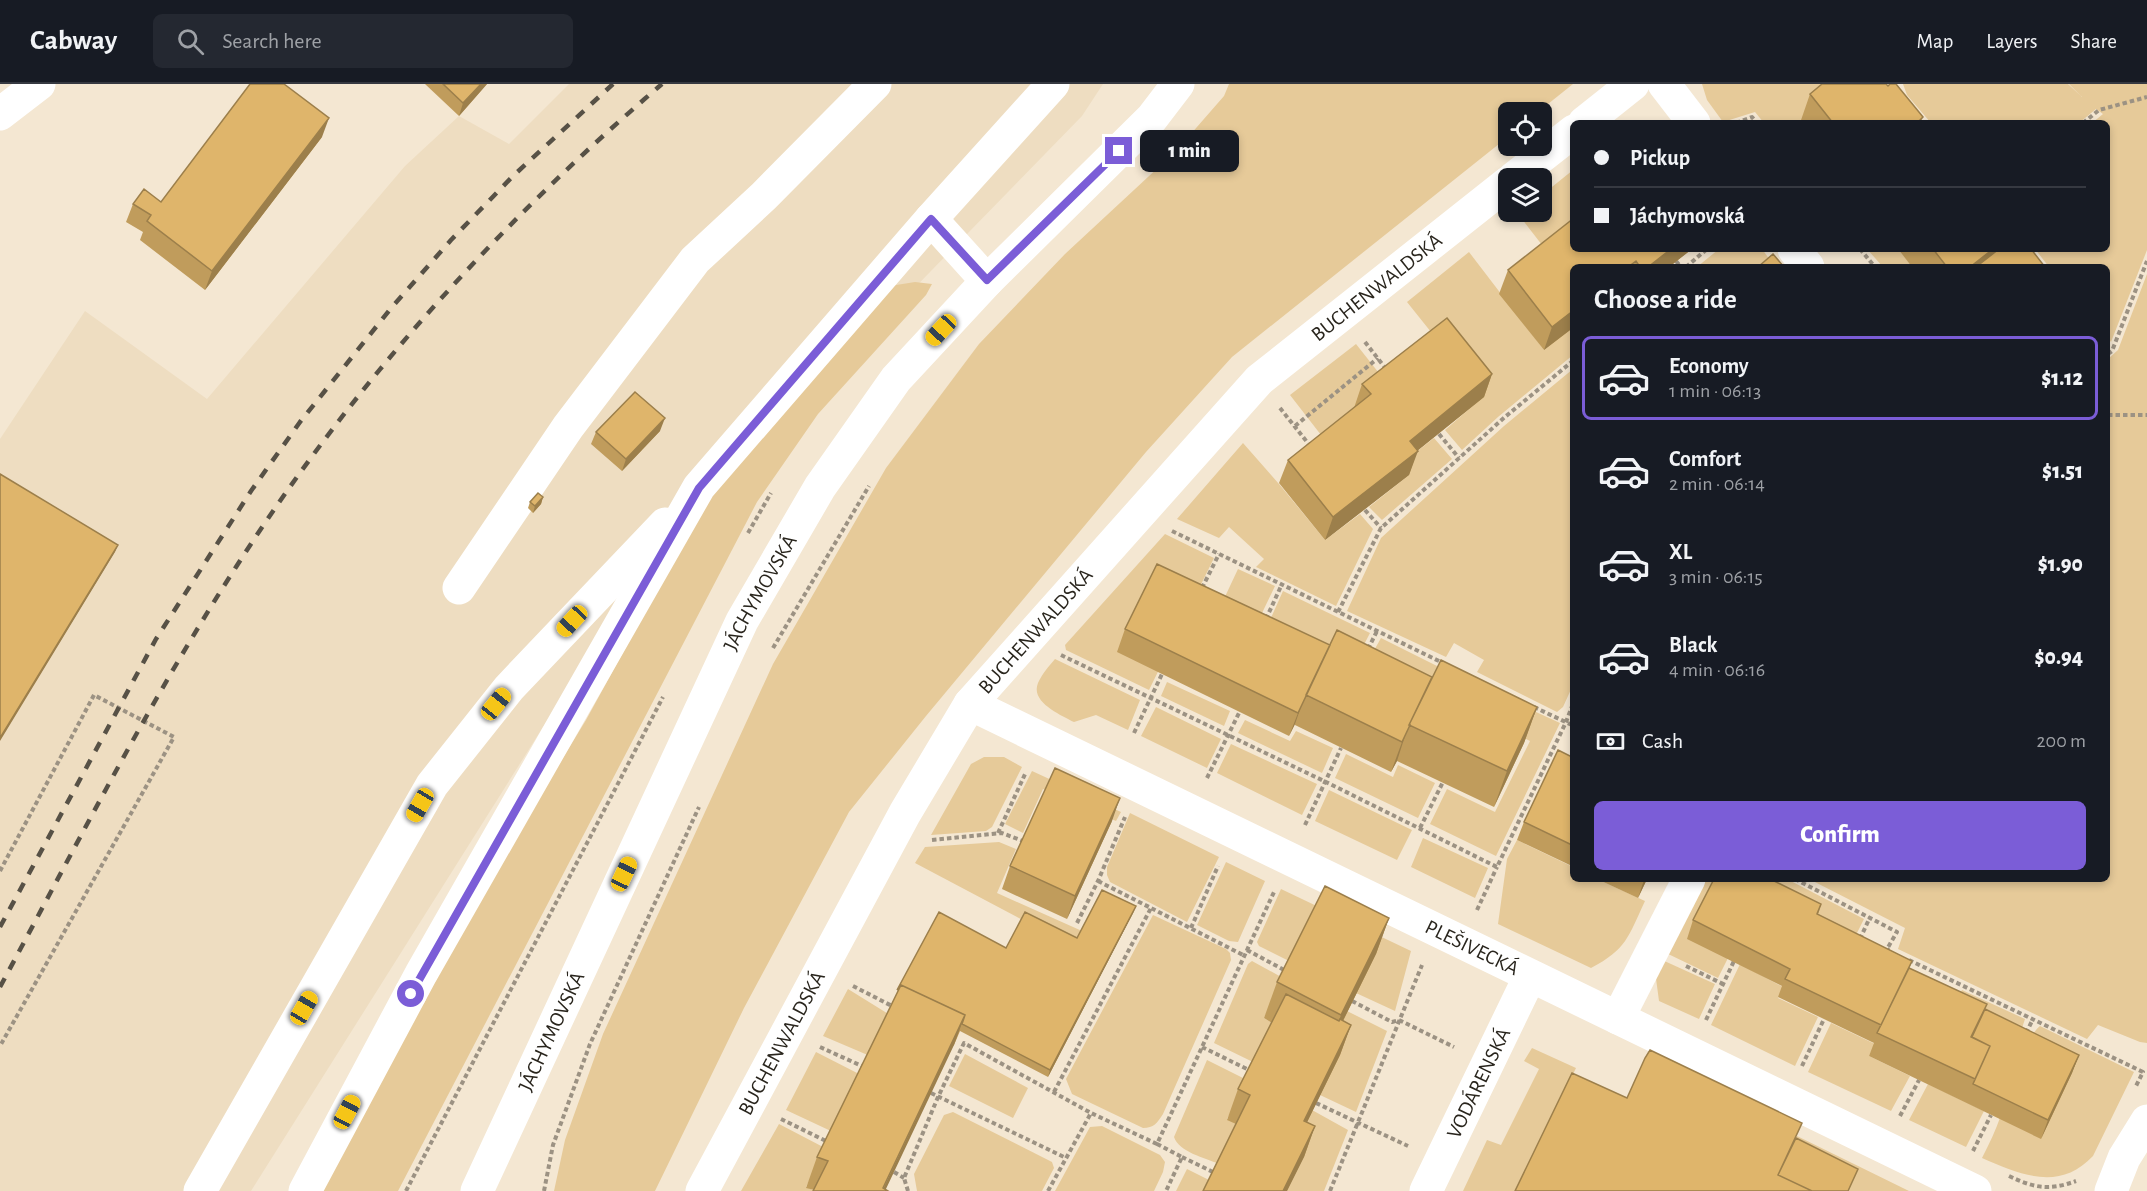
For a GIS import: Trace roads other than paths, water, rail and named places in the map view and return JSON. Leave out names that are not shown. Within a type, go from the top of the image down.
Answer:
[{"type":"street","points":[[0,114],[39,84]]},
{"type":"street","points":[[459,588],[568,427],[696,260],[764,196],[875,84]]},
{"type":"street","points":[[200,1191],[432,785],[509,688],[699,488],[931,219],[1053,84]]},
{"type":"street","name":"JÁCHYMOVSKÁ","points":[[477,1191],[742,621],[820,487],[889,389],[987,280],[1152,118],[1178,84]]},
{"type":"street","points":[[1588,120],[1633,84]]},
{"type":"street","points":[[1664,84],[1692,120]]},
{"type":"street","points":[[1527,168],[1570,134]]},
{"type":"street","name":"BUCHENWALDSKÁ","points":[[702,1191],[905,813],[970,704],[1258,380],[1498,191]]},
{"type":"street","points":[[931,219],[987,280]]},
{"type":"street","points":[[1796,252],[1806,264]]},
{"type":"street","points":[[305,1191],[421,974],[699,488]]},
{"type":"street","name":"PLEŠIVECKÁ","points":[[970,704],[1975,1191]]},
{"type":"street","points":[[1618,1018],[1687,882]]},
{"type":"street","name":"VODÁRENSKÁ","points":[[1426,1191],[1530,976]]},
{"type":"street","points":[[2111,1191],[2124,1158],[2147,1121]]},
{"type":"railway","points":[[0,927],[156,639],[251,491],[300,422],[392,307],[451,240],[513,176],[613,84]]},
{"type":"railway","points":[[0,987],[173,670],[236,567],[328,434],[431,310],[486,250],[601,137],[662,84]]}]
